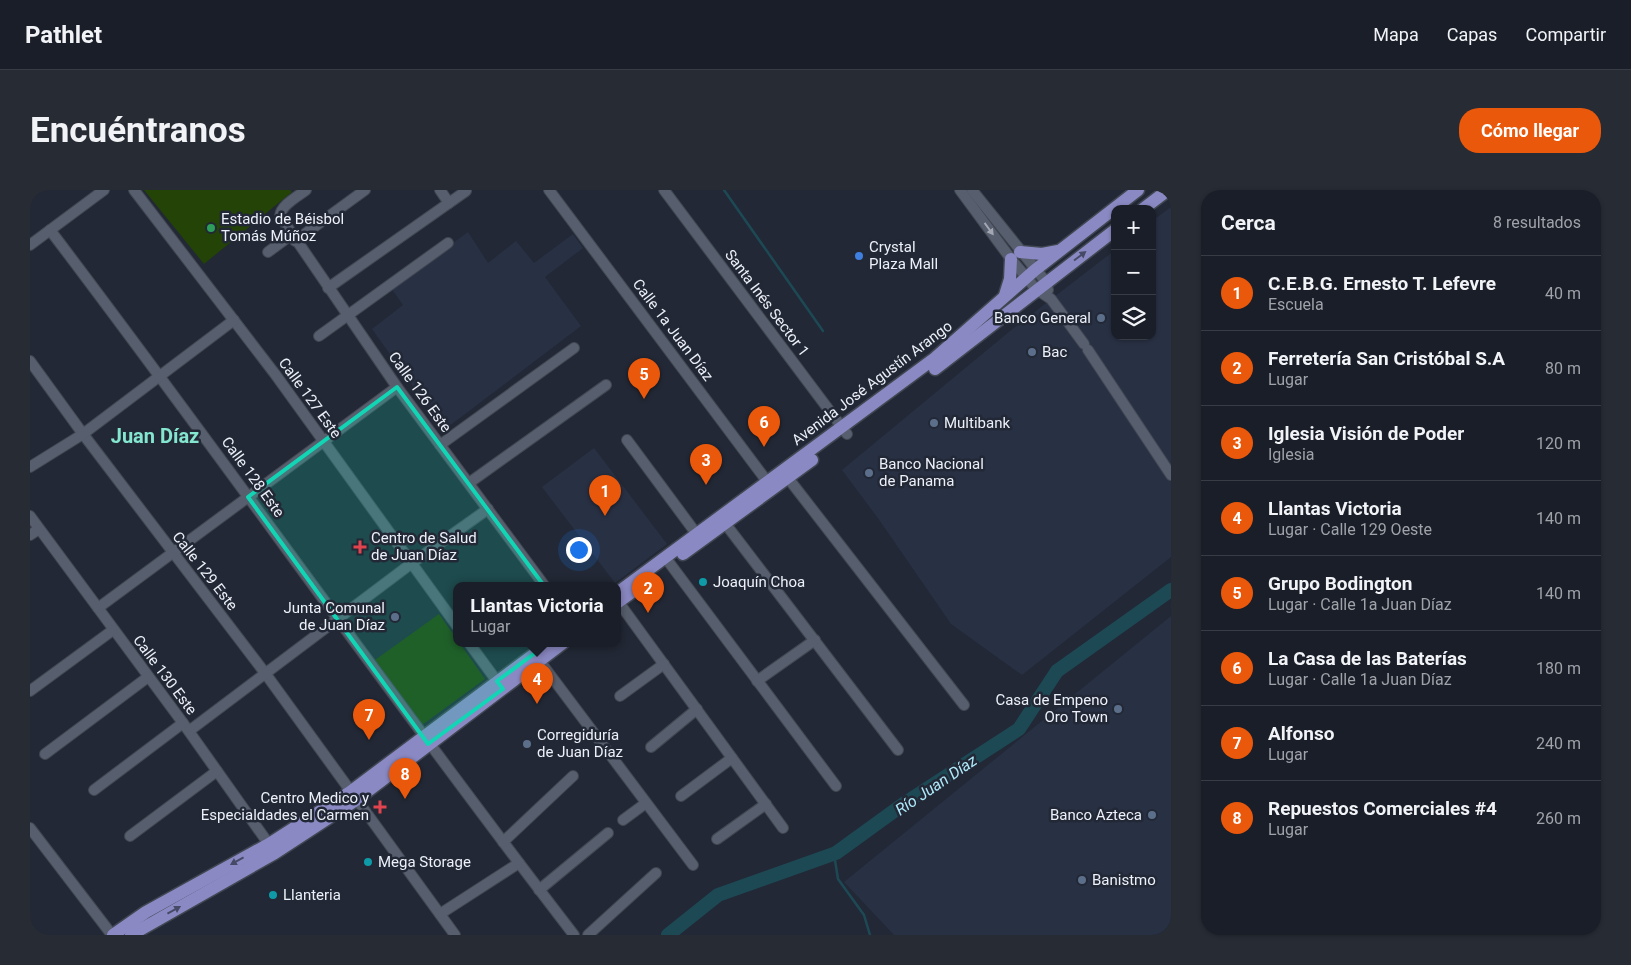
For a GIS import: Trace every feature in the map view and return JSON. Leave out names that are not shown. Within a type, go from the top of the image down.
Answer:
[{"type":"main road","name":"Avenida José Agustín Arango","points":[[621,596],[770,486],[936,358],[1031,274],[1138,190]]},
{"type":"main road","points":[[1148,205],[1168,190]]},
{"type":"main road","name":"Avenida José Agustín Arango","points":[[770,486],[788,478],[844,430],[977,338],[1111,233]]},
{"type":"main road","points":[[1004,298],[1016,255],[1042,254],[1060,250]]},
{"type":"main road","points":[[537,657],[546,647]]},
{"type":"main road","points":[[131,935],[353,796],[537,657],[556,647]]},
{"type":"main road","points":[[113,935],[146,912],[272,848]]},
{"type":"street","points":[[30,245],[104,190]]},
{"type":"street","name":"Calle 127 Este","points":[[134,190],[234,320],[453,620]]},
{"type":"street","name":"Calle 126 Este","points":[[306,190],[280,211],[280,216],[293,238],[398,387],[542,582]]},
{"type":"street","points":[[268,252],[293,238],[365,190]]},
{"type":"street","points":[[440,190],[449,203]]},
{"type":"street","name":"Calle 1a Juan Díaz","points":[[549,190],[770,486]]},
{"type":"street","name":"Santa Inés Sector 1","points":[[664,190],[844,430]]},
{"type":"street","points":[[960,190],[1041,286],[1086,347],[1171,475]]},
{"type":"street","points":[[972,190],[1016,255]]},
{"type":"street","points":[[328,288],[466,191]]},
{"type":"street","name":"Calle 128 Este","points":[[50,230],[161,376],[425,740],[574,935]]},
{"type":"street","points":[[319,336],[448,243]]},
{"type":"street","points":[[30,467],[83,434],[234,320]]},
{"type":"street","points":[[440,445],[574,348]]},
{"type":"street","name":"Calle 129 Este","points":[[30,361],[83,434],[265,673],[455,935]]},
{"type":"street","points":[[469,483],[606,384]]},
{"type":"street","points":[[98,608],[398,387]]},
{"type":"street","points":[[627,440],[700,537]]},
{"type":"street","points":[[788,478],[964,705]]},
{"type":"street","points":[[94,790],[265,673],[412,563],[488,509]]},
{"type":"street","name":"Calle 130 Este","points":[[30,516],[186,727],[272,848]]},
{"type":"street","points":[[723,520],[898,750]]},
{"type":"street","points":[[30,535],[39,528]]},
{"type":"street","points":[[668,561],[836,786]]},
{"type":"street","points":[[621,605],[783,828]]},
{"type":"street","points":[[30,690],[113,630]]},
{"type":"street","points":[[757,682],[815,640]]},
{"type":"street","points":[[472,647],[500,685]]},
{"type":"street","points":[[537,657],[693,865]]},
{"type":"street","points":[[620,696],[664,664]]},
{"type":"street","points":[[45,754],[148,677]]},
{"type":"street","points":[[651,747],[697,709]]},
{"type":"street","points":[[681,796],[732,758]]},
{"type":"street","points":[[130,836],[217,771]]},
{"type":"street","points":[[502,842],[572,776]]},
{"type":"street","points":[[623,820],[646,803]]},
{"type":"street","points":[[717,839],[766,804]]},
{"type":"street","points":[[30,828],[113,935]]},
{"type":"street","points":[[539,890],[608,833]]},
{"type":"street","points":[[440,914],[519,863]]},
{"type":"street","points":[[588,935],[656,873]]},
{"type":"highlighted area","points":[[397,387],[573,625],[497,681],[503,689],[428,744],[248,497]]},
{"type":"shaded area","points":[[1171,207],[1171,557],[1022,675],[951,624],[880,521],[842,470],[1010,331],[1111,253],[1111,340],[1156,340],[1156,218]]},
{"type":"shaded area","points":[[468,232],[488,263],[516,241],[534,263],[573,234],[583,248],[545,277],[581,326],[444,430],[372,329],[403,305],[391,288]]},
{"type":"shaded area","points":[[594,448],[667,544],[614,582],[542,487]]},
{"type":"shaded area","points":[[1171,616],[1171,935],[894,935],[844,882]]},
{"type":"green space","name":"Estadio de Béisbol Tomás Múñoz","points":[[144,190],[290,190],[292,192],[204,264]]},
{"type":"green space","points":[[439,614],[453,634],[453,647],[462,647],[485,679],[422,725],[375,660]]},
{"type":"waterway","points":[[724,190],[823,331]]},
{"type":"waterway","name":"Río Juan Díaz","points":[[668,935],[718,895],[836,853],[905,803],[1019,729],[1057,671],[1171,590]]},
{"type":"waterway","points":[[834,854],[838,879],[864,915],[870,935]]},
{"type":"place","name":"Estadio de Béisbol Tomás Múñoz","points":[[211,228]]},
{"type":"place","name":"Crystal Plaza Mall","points":[[859,256]]},
{"type":"place","name":"Banco General","points":[[1101,318]]},
{"type":"place","name":"Bac","points":[[1032,352]]},
{"type":"place","name":"Grupo Bodington","points":[[644,399]]},
{"type":"place","name":"Multibank","points":[[934,423]]},
{"type":"place","name":"La Casa de las Baterías","points":[[764,447]]},
{"type":"place","name":"Banco Nacional de Panama","points":[[869,473]]},
{"type":"place","name":"Iglesia Visión de Poder","points":[[706,485]]},
{"type":"place","name":"C.E.B.G. Ernesto T. Lefevre","points":[[605,516]]},
{"type":"place","name":"Centro de Salud de Juan Díaz","points":[[360,547]]},
{"type":"place","name":"Joaquín Choa","points":[[703,582]]},
{"type":"place","name":"Ferretería San Cristóbal S.A","points":[[648,613]]},
{"type":"place","name":"Junta Comunal de Juan Díaz","points":[[395,617]]},
{"type":"place","name":"Llantas Victoria","points":[[537,704]]},
{"type":"place","name":"Casa de Empeno Oro Town","points":[[1118,709]]},
{"type":"place","name":"Alfonso","points":[[369,740]]},
{"type":"place","name":"Corregiduría de Juan Díaz","points":[[527,744]]},
{"type":"place","name":"Repuestos Comerciales #4","points":[[405,799]]},
{"type":"place","name":"Centro Medico y Especialdades el Carmen","points":[[380,807]]},
{"type":"place","name":"Banco Azteca","points":[[1152,815]]},
{"type":"place","name":"Mega Storage","points":[[368,862]]},
{"type":"place","name":"Banistmo","points":[[1082,880]]},
{"type":"place","name":"Llanteria","points":[[273,895]]},
{"type":"district","name":"Juan Díaz","points":[[155,436]]}]
